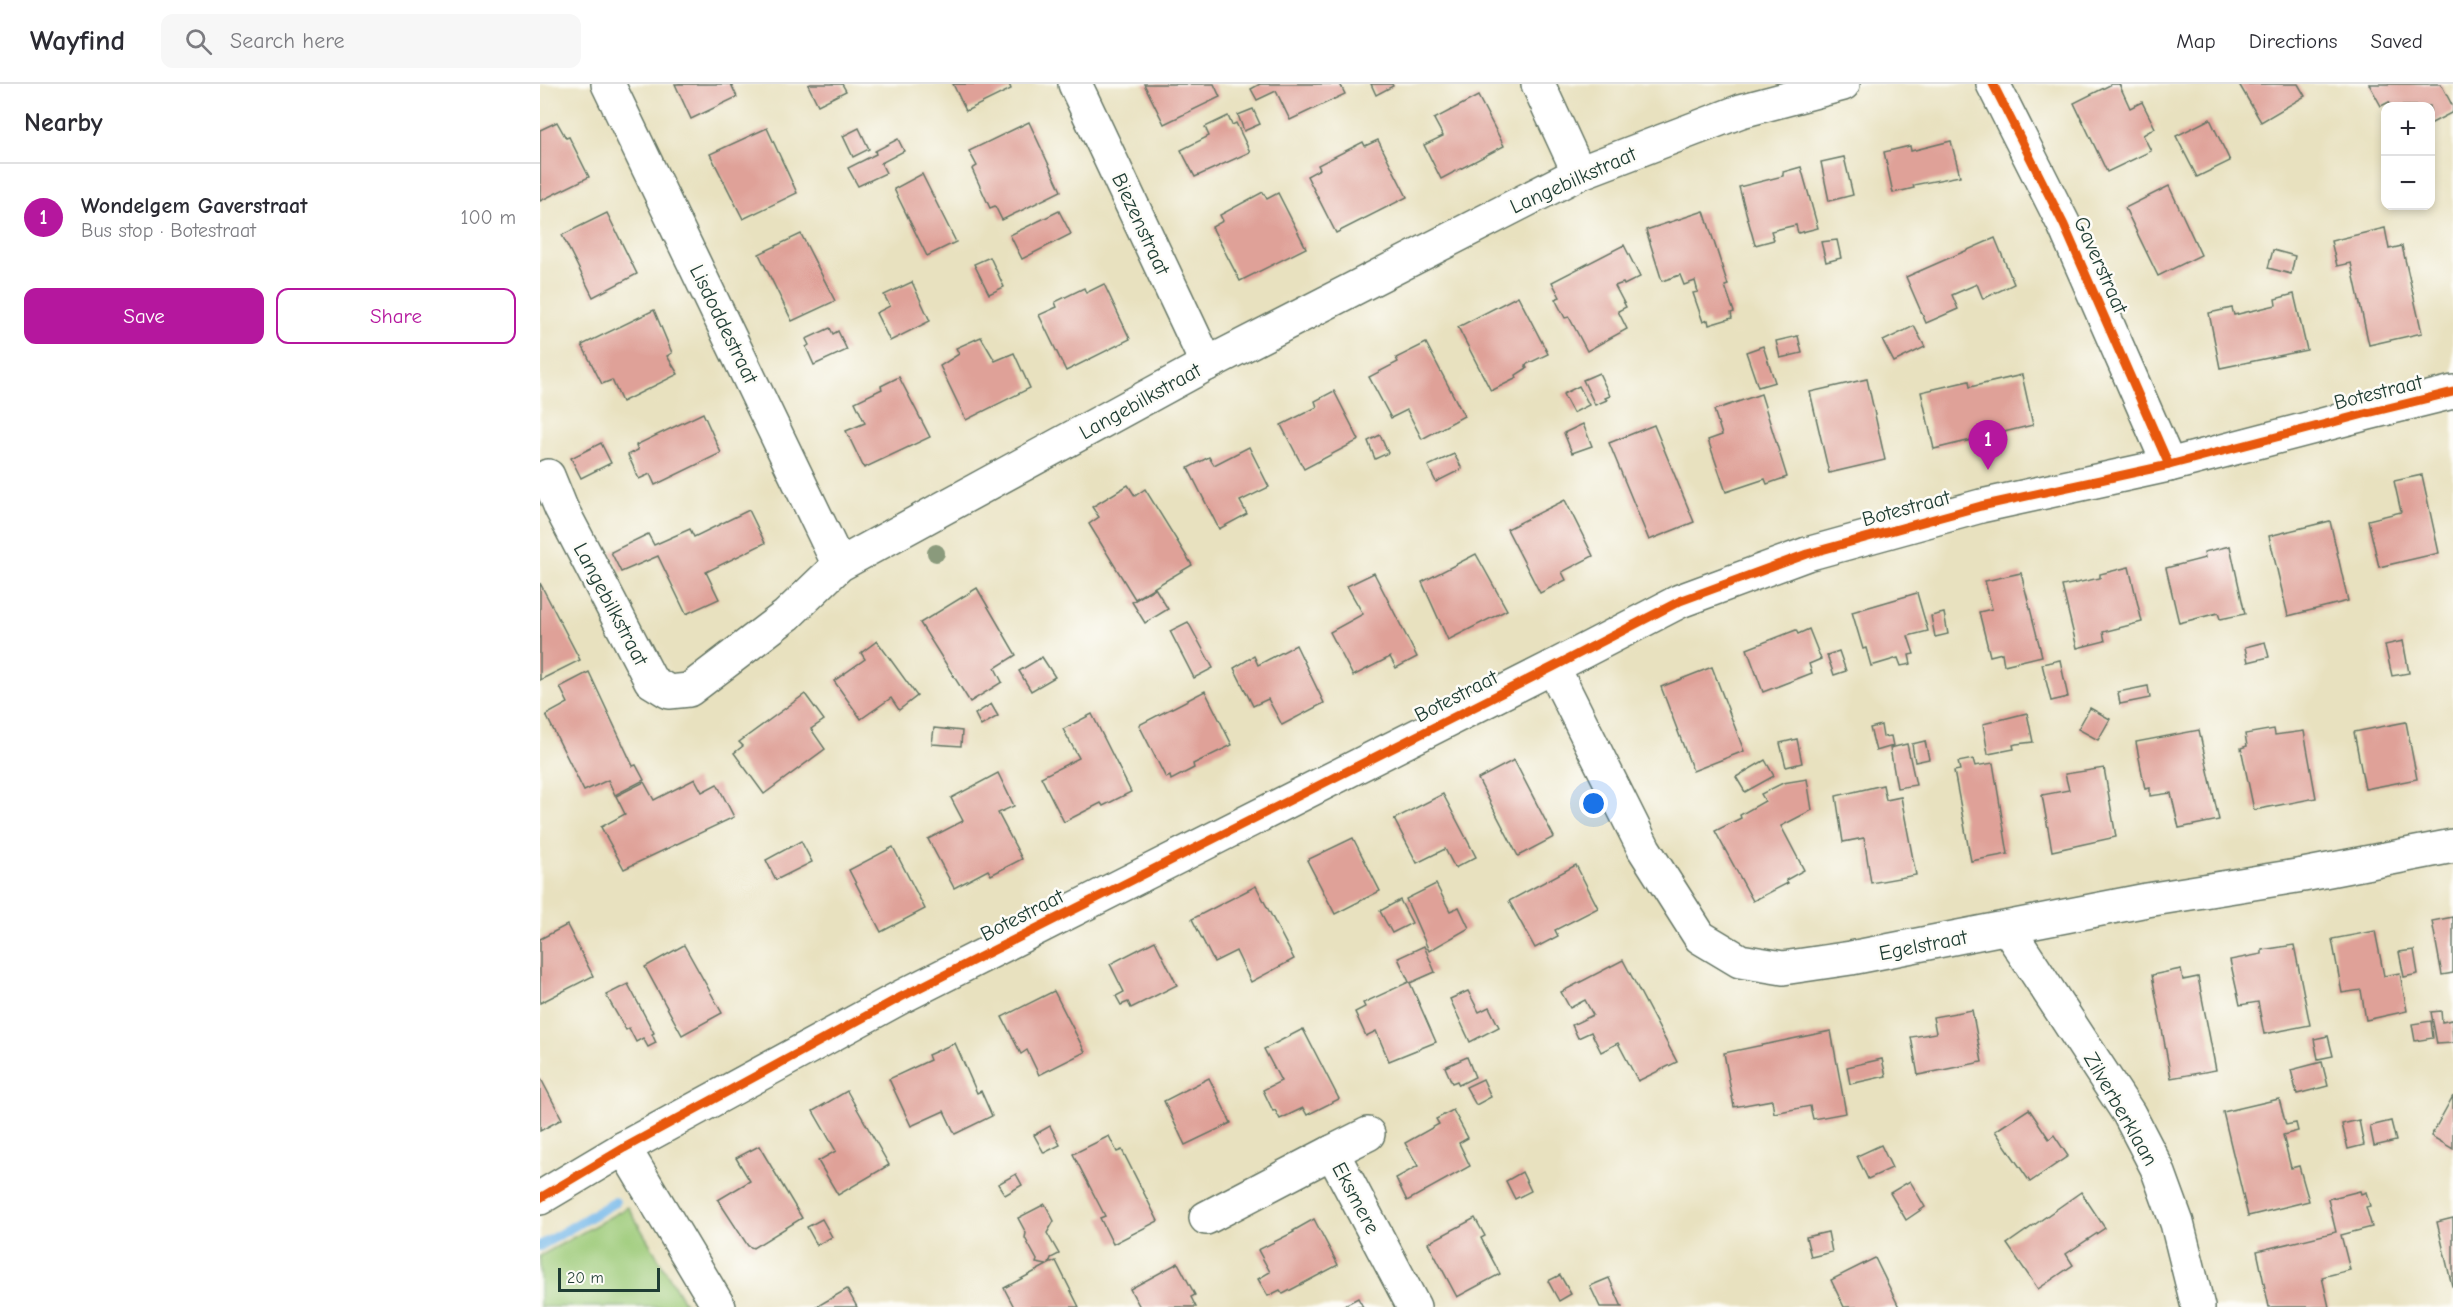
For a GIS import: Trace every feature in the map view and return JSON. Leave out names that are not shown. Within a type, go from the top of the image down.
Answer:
[{"type":"street","name":"Lisdoddestraat","points":[[608,84],[839,565]]},
{"type":"street","name":"Biezenstraat","points":[[1075,84],[1207,364]]},
{"type":"street","points":[[1538,84],[1579,173]]},
{"type":"street","name":"Langebilkstraat","points":[[548,476],[551,514],[651,681],[669,692],[689,690],[788,615],[839,565],[1207,364],[1579,173],[1741,111],[1843,84]]},
{"type":"street","name":"Gaverstraat","points":[[1993,84],[2068,236],[2169,465]]},
{"type":"street","name":"Botestraat","points":[[540,1198],[624,1148],[901,997],[1680,601],[1807,554],[1981,506],[2169,465],[2453,392]]},
{"type":"street","name":"Egelstraat","points":[[1553,667],[1644,849],[1700,937],[1740,961],[1783,968],[1851,958],[2147,900],[2303,875],[2453,846]]},
{"type":"street","name":"Zilverberklaan","points":[[2008,928],[2129,1114],[2157,1168],[2176,1223],[2198,1307]]},
{"type":"street","points":[[1332,1152],[1368,1134]]},
{"type":"street","points":[[624,1148],[719,1307]]},
{"type":"street","name":"Eksmere","points":[[1206,1218],[1332,1152],[1413,1307]]},
{"type":"green space","points":[[628,1207],[687,1307],[540,1307],[540,1256]]},
{"type":"building","points":[[675,84],[731,84],[737,97],[691,119]]},
{"type":"building","points":[[842,84],[846,91],[818,105],[808,85]]},
{"type":"building","points":[[953,84],[1009,84],[1011,89],[966,111]]},
{"type":"building","points":[[1144,84],[1214,84],[1220,97],[1164,124]]},
{"type":"building","points":[[1260,84],[1340,84],[1345,94],[1290,120],[1276,91],[1257,100],[1251,89]]},
{"type":"building","points":[[1371,84],[1392,84],[1393,86],[1376,95]]},
{"type":"building","points":[[2112,84],[2119,84],[2130,108],[2142,102],[2155,128],[2143,135],[2151,151],[2107,172],[2074,103]]},
{"type":"building","points":[[2239,84],[2298,84],[2305,96],[2261,122]]},
{"type":"building","points":[[2369,84],[2441,84],[2453,107],[2453,112],[2435,121],[2435,102],[2381,102],[2381,106]]},
{"type":"building","points":[[1478,96],[1504,146],[1441,179],[1424,145],[1443,136],[1434,119]]},
{"type":"building","points":[[1253,109],[1260,124],[1244,131],[1238,115]]},
{"type":"building","points":[[1228,116],[1232,125],[1236,123],[1250,152],[1195,177],[1181,150],[1209,136],[1205,127]]},
{"type":"building","points":[[2210,119],[2230,161],[2197,177],[2176,136]]},
{"type":"building","points":[[557,122],[566,138],[569,137],[589,177],[540,201],[540,130]]},
{"type":"building","points":[[1029,122],[1061,191],[1002,220],[995,206],[990,208],[972,169],[977,166],[969,151]]},
{"type":"building","points":[[767,128],[797,193],[743,219],[710,154]]},
{"type":"building","points":[[859,128],[869,149],[853,157],[843,136]]},
{"type":"building","points":[[898,139],[904,151],[881,163],[886,173],[858,186],[848,168],[876,154],[875,151]]},
{"type":"building","points":[[1378,140],[1407,197],[1336,233],[1307,176],[1320,169],[1318,165],[1363,142],[1365,146]]},
{"type":"building","points":[[1951,141],[1960,176],[1913,185],[1914,188],[1893,193],[1884,152],[1910,146],[1911,151]]},
{"type":"building","points":[[1844,157],[1853,195],[1829,201],[1821,162]]},
{"type":"building","points":[[1801,167],[1818,228],[1798,233],[1796,225],[1771,231],[1774,240],[1755,245],[1739,187],[1783,176],[1783,172]]},
{"type":"building","points":[[922,174],[956,242],[927,256],[894,189]]},
{"type":"building","points":[[2169,186],[2201,255],[2158,276],[2125,208]]},
{"type":"building","points":[[1263,192],[1267,199],[1278,193],[1306,248],[1240,281],[1212,227],[1223,221],[1220,215]]},
{"type":"building","points":[[1059,211],[1071,234],[1022,259],[1010,235]]},
{"type":"building","points":[[1704,211],[1728,285],[1725,286],[1734,312],[1731,313],[1732,318],[1709,325],[1708,320],[1703,322],[1693,293],[1698,292],[1695,281],[1684,285],[1680,275],[1662,281],[1646,230]]},
{"type":"building","points":[[607,213],[637,274],[593,297],[562,235]]},
{"type":"building","points":[[2385,228],[2389,249],[2402,246],[2422,333],[2369,345],[2351,263],[2337,266],[2331,241]]},
{"type":"building","points":[[801,234],[835,301],[792,321],[759,254]]},
{"type":"building","points":[[1995,238],[2014,284],[1983,299],[1977,284],[1952,295],[1958,309],[1926,323],[1906,277]]},
{"type":"building","points":[[1837,240],[1841,258],[1826,262],[1821,242]]},
{"type":"building","points":[[1624,245],[1640,277],[1624,285],[1623,283],[1615,286],[1626,307],[1618,311],[1627,329],[1587,351],[1569,317],[1565,318],[1555,299],[1560,297],[1552,282]]},
{"type":"building","points":[[2273,250],[2295,256],[2291,274],[2268,268]]},
{"type":"building","points":[[990,257],[1004,287],[989,294],[974,264]]},
{"type":"building","points":[[912,282],[930,321],[890,341],[876,313],[890,306],[884,295]]},
{"type":"building","points":[[1104,284],[1130,339],[1066,371],[1039,315],[1057,307],[1055,302],[1084,288],[1086,293]]},
{"type":"building","points":[[2294,294],[2307,350],[2220,368],[2209,313],[2232,308],[2234,315],[2276,305],[2275,299]]},
{"type":"building","points":[[1518,296],[1548,354],[1525,365],[1527,368],[1516,375],[1517,378],[1491,391],[1458,327]]},
{"type":"building","points":[[654,310],[672,353],[667,356],[678,374],[622,402],[612,380],[602,384],[582,345]]},
{"type":"building","points":[[1914,326],[1925,347],[1894,362],[1883,341]]},
{"type":"building","points":[[830,328],[833,334],[838,331],[847,350],[814,365],[806,347],[809,345],[806,339]]},
{"type":"building","points":[[1798,336],[1802,353],[1780,358],[1776,341]]},
{"type":"building","points":[[981,337],[995,361],[1014,353],[1030,388],[966,420],[940,366],[959,354],[956,348]]},
{"type":"building","points":[[1426,343],[1464,416],[1422,439],[1407,410],[1391,418],[1369,377],[1398,362],[1396,358]]},
{"type":"building","points":[[1763,346],[1775,382],[1758,387],[1746,352]]},
{"type":"building","points":[[1599,373],[1610,396],[1605,398],[1607,400],[1595,405],[1583,380]]},
{"type":"building","points":[[2022,375],[2033,425],[1934,449],[1921,392],[1969,381],[1970,387]]},
{"type":"building","points":[[899,377],[930,437],[864,468],[846,431],[865,423],[855,402],[882,389],[881,386]]},
{"type":"building","points":[[1867,379],[1885,460],[1829,473],[1810,392]]},
{"type":"building","points":[[1579,386],[1589,405],[1573,413],[1563,394]]},
{"type":"building","points":[[1334,391],[1359,440],[1304,469],[1281,425],[1317,407],[1315,401]]},
{"type":"building","points":[[1761,394],[1787,477],[1767,484],[1765,479],[1726,492],[1708,440],[1722,435],[1714,410]]},
{"type":"building","points":[[703,413],[721,453],[655,485],[650,474],[639,479],[628,455],[638,450],[636,445]]},
{"type":"building","points":[[1583,424],[1592,446],[1572,453],[1564,433]]},
{"type":"building","points":[[1654,425],[1694,522],[1649,540],[1609,443]]},
{"type":"building","points":[[1380,435],[1388,453],[1375,459],[1368,441]]},
{"type":"building","points":[[601,443],[611,463],[581,478],[571,458]]},
{"type":"building","points":[[1249,447],[1269,487],[1240,501],[1247,514],[1219,529],[1188,468],[1209,457],[1214,465]]},
{"type":"building","points":[[1454,454],[1462,469],[1436,482],[1428,466]]},
{"type":"building","points":[[2422,475],[2439,553],[2379,567],[2368,520],[2401,512],[2394,481]]},
{"type":"building","points":[[1128,485],[1135,496],[1145,489],[1192,565],[1135,599],[1089,524],[1099,517],[1092,507]]},
{"type":"building","points":[[1565,500],[1593,556],[1562,572],[1566,580],[1540,593],[1507,529]]},
{"type":"building","points":[[749,510],[765,543],[706,572],[719,599],[686,614],[658,556],[621,572],[611,552],[648,534],[654,545],[690,529],[694,537]]},
{"type":"building","points":[[2330,521],[2348,601],[2288,616],[2269,536]]},
{"type":"building","points":[[2230,546],[2245,614],[2220,619],[2218,613],[2179,623],[2166,568],[2205,558],[2204,552]]},
{"type":"building","points":[[1476,554],[1507,610],[1448,640],[1422,582]]},
{"type":"building","points":[[2129,567],[2142,622],[2103,632],[2105,641],[2077,648],[2062,586],[2100,578],[2100,574]]},
{"type":"building","points":[[1374,573],[1417,657],[1396,668],[1390,657],[1353,676],[1330,632],[1363,614],[1347,586]]},
{"type":"building","points":[[2021,573],[2042,656],[2004,665],[2002,653],[1990,656],[1979,612],[1992,609],[1985,581]]},
{"type":"building","points":[[540,583],[580,660],[540,680]]},
{"type":"building","points":[[977,588],[1016,655],[995,668],[1002,682],[970,702],[920,623]]},
{"type":"building","points":[[1155,588],[1168,609],[1145,623],[1132,602]]},
{"type":"building","points":[[1917,593],[1928,631],[1908,636],[1914,654],[1909,655],[1911,664],[1901,666],[1898,658],[1871,666],[1866,648],[1863,649],[1852,612]]},
{"type":"building","points":[[1944,613],[1948,634],[1935,637],[1931,616]]},
{"type":"building","points":[[1188,622],[1213,668],[1194,678],[1170,631]]},
{"type":"building","points":[[1809,629],[1821,659],[1809,664],[1812,673],[1763,692],[1747,649],[1796,630],[1798,634]]},
{"type":"building","points":[[877,641],[917,696],[899,710],[891,698],[861,719],[834,681],[865,659],[861,653]]},
{"type":"building","points":[[2403,641],[2409,673],[2392,676],[2385,645]]},
{"type":"building","points":[[2265,642],[2269,657],[2248,662],[2245,647]]},
{"type":"building","points":[[1296,645],[1324,703],[1282,725],[1268,699],[1253,706],[1234,668],[1254,656],[1258,665]]},
{"type":"building","points":[[1839,651],[1846,671],[1834,675],[1827,655]]},
{"type":"building","points":[[1042,657],[1055,677],[1031,691],[1019,671]]},
{"type":"building","points":[[2060,660],[2068,697],[2051,701],[2042,664]]},
{"type":"building","points":[[1712,667],[1744,751],[1693,771],[1661,687]]},
{"type":"building","points":[[589,672],[633,766],[636,765],[644,780],[615,795],[608,780],[584,791],[546,715],[568,703],[560,687]]},
{"type":"building","points":[[2148,686],[2150,698],[2120,704],[2118,692]]},
{"type":"building","points":[[1205,691],[1232,745],[1193,764],[1194,768],[1171,780],[1170,776],[1166,778],[1139,725]]},
{"type":"building","points":[[805,694],[824,720],[811,729],[825,749],[764,794],[734,753],[743,746],[739,742]]},
{"type":"building","points":[[991,704],[998,716],[981,726],[975,714]]},
{"type":"building","points":[[2090,708],[2110,719],[2098,740],[2078,729]]},
{"type":"building","points":[[2027,713],[2033,742],[2016,744],[2013,745],[2014,749],[1988,754],[1983,724]]},
{"type":"building","points":[[1092,714],[1131,792],[1103,806],[1101,803],[1064,822],[1041,777],[1079,758],[1063,729]]},
{"type":"building","points":[[2406,722],[2417,779],[2365,789],[2354,732]]},
{"type":"building","points":[[1881,725],[1883,737],[1891,736],[1893,746],[1876,751],[1870,728]]},
{"type":"building","points":[[934,728],[962,731],[961,746],[932,744]]},
{"type":"building","points":[[2274,729],[2275,735],[2304,731],[2316,798],[2254,810],[2241,748],[2247,746],[2245,734]]},
{"type":"building","points":[[2199,730],[2219,820],[2179,828],[2171,793],[2150,796],[2150,788],[2145,789],[2136,742]]},
{"type":"building","points":[[1797,739],[1802,763],[1786,767],[1780,743]]},
{"type":"building","points":[[1925,741],[1929,759],[1915,762],[1912,744]]},
{"type":"building","points":[[1907,744],[1916,785],[1897,788],[1890,748]]},
{"type":"building","points":[[1973,759],[1975,766],[1993,763],[2008,854],[1971,861],[1954,771],[1960,770],[1958,762]]},
{"type":"building","points":[[1514,760],[1554,837],[1518,856],[1478,779]]},
{"type":"building","points":[[1765,760],[1774,776],[1745,792],[1736,777]]},
{"type":"building","points":[[2104,768],[2116,837],[2052,851],[2042,795],[2069,790],[2065,774]]},
{"type":"building","points":[[998,773],[1014,806],[998,813],[1022,859],[991,875],[988,870],[954,888],[928,839],[963,821],[951,798]]},
{"type":"building","points":[[695,779],[702,792],[717,784],[734,817],[624,869],[601,827],[625,814],[616,796],[644,782],[654,800]]},
{"type":"building","points":[[1807,779],[1812,810],[1781,826],[1804,870],[1786,880],[1788,883],[1753,901],[1715,831],[1741,818],[1740,815],[1765,801],[1761,794],[1783,783]]},
{"type":"building","points":[[1883,785],[1886,800],[1901,797],[1916,875],[1871,883],[1864,838],[1843,842],[1836,796]]},
{"type":"building","points":[[1443,794],[1476,857],[1455,868],[1445,849],[1417,863],[1394,819]]},
{"type":"building","points":[[1353,838],[1380,891],[1335,914],[1307,860]]},
{"type":"building","points":[[801,841],[812,862],[776,880],[766,860]]},
{"type":"building","points":[[893,847],[925,909],[881,932],[849,870]]},
{"type":"building","points":[[1576,865],[1598,908],[1555,930],[1558,936],[1535,948],[1509,901]]},
{"type":"building","points":[[1436,884],[1450,911],[1459,907],[1469,928],[1429,951],[1406,899]]},
{"type":"building","points":[[1256,886],[1294,959],[1251,982],[1236,951],[1214,962],[1192,919]]},
{"type":"building","points":[[1400,900],[1412,923],[1392,933],[1380,911]]},
{"type":"building","points":[[2453,917],[2453,973],[2442,975],[2432,921]]},
{"type":"building","points":[[567,925],[593,976],[540,1003],[540,939]]},
{"type":"building","points":[[2375,931],[2384,976],[2400,973],[2407,1011],[2366,1020],[2361,990],[2342,993],[2332,939]]},
{"type":"building","points":[[1155,941],[1177,985],[1131,1008],[1128,1002],[1121,1005],[1116,996],[1124,992],[1110,964]]},
{"type":"building","points":[[684,945],[722,1013],[682,1035],[645,967]]},
{"type":"building","points":[[2294,945],[2310,1025],[2264,1034],[2258,1002],[2240,1005],[2230,960],[2262,954],[2262,950]]},
{"type":"building","points":[[1424,946],[1435,972],[1410,983],[1436,1042],[1389,1061],[1376,1031],[1366,1036],[1355,1012],[1365,1007],[1363,1003],[1409,982],[1398,958]]},
{"type":"building","points":[[2414,950],[2418,974],[2404,977],[2399,952]]},
{"type":"building","points":[[1623,960],[1677,1062],[1638,1081],[1618,1043],[1601,1052],[1591,1032],[1578,1038],[1572,1025],[1593,1015],[1585,1000],[1570,1008],[1561,992]]},
{"type":"building","points":[[2181,969],[2183,980],[2198,977],[2216,1070],[2171,1078],[2152,975]]},
{"type":"building","points":[[628,984],[654,1033],[652,1034],[656,1043],[648,1047],[643,1038],[636,1042],[629,1028],[626,1030],[606,995]]},
{"type":"building","points":[[1054,991],[1085,1052],[1039,1075],[1027,1050],[1021,1054],[1002,1017]]},
{"type":"building","points":[[1468,991],[1479,1012],[1489,1007],[1499,1027],[1470,1042],[1450,999]]},
{"type":"building","points":[[1972,1010],[1982,1062],[1918,1075],[1911,1037],[1936,1033],[1933,1017]]},
{"type":"building","points":[[2441,1011],[2442,1022],[2452,1020],[2453,1043],[2437,1044],[2431,1012]]},
{"type":"building","points":[[2431,1021],[2433,1038],[2415,1041],[2412,1024]]},
{"type":"building","points":[[1303,1029],[1339,1099],[1307,1115],[1303,1108],[1280,1119],[1275,1110],[1273,1111],[1263,1090],[1281,1081],[1264,1049]]},
{"type":"building","points":[[1831,1031],[1846,1113],[1813,1119],[1810,1106],[1774,1113],[1772,1100],[1734,1107],[1724,1053]]},
{"type":"building","points":[[2328,1036],[2333,1056],[2318,1059],[2314,1039]]},
{"type":"building","points":[[955,1043],[977,1093],[981,1091],[992,1116],[955,1134],[944,1111],[911,1126],[889,1079],[930,1060],[928,1055]]},
{"type":"building","points":[[1467,1057],[1475,1077],[1459,1085],[1457,1081],[1452,1083],[1445,1067]]},
{"type":"building","points":[[1882,1059],[1886,1076],[1850,1084],[1847,1067]]},
{"type":"building","points":[[2322,1062],[2328,1086],[2297,1094],[2291,1070]]},
{"type":"building","points":[[540,1077],[562,1119],[540,1131]]},
{"type":"building","points":[[1209,1078],[1231,1123],[1185,1145],[1164,1101]]},
{"type":"building","points":[[1483,1079],[1491,1097],[1476,1105],[1466,1087]]},
{"type":"building","points":[[847,1091],[889,1165],[838,1195],[818,1161],[836,1151],[813,1111]]},
{"type":"building","points":[[2453,1096],[2453,1149],[2431,1136]]},
{"type":"building","points":[[2279,1099],[2286,1125],[2296,1123],[2298,1131],[2283,1135],[2291,1168],[2299,1166],[2309,1201],[2248,1216],[2223,1112]]},
{"type":"building","points":[[2029,1109],[2049,1139],[2054,1135],[2068,1156],[2030,1182],[1995,1131]]},
{"type":"building","points":[[1453,1110],[1468,1138],[1459,1143],[1470,1166],[1407,1201],[1396,1178],[1418,1166],[1405,1143],[1439,1124],[1436,1119]]},
{"type":"building","points":[[2359,1120],[2364,1145],[2348,1149],[2342,1124]]},
{"type":"building","points":[[2391,1121],[2396,1141],[2374,1146],[2370,1126]]},
{"type":"building","points":[[1050,1126],[1060,1145],[1044,1153],[1034,1135]]},
{"type":"building","points":[[1109,1136],[1117,1152],[1122,1150],[1158,1221],[1113,1244],[1100,1218],[1105,1216],[1073,1154]]},
{"type":"building","points":[[1881,1145],[1892,1168],[1868,1179],[1857,1156]]},
{"type":"building","points":[[759,1146],[802,1218],[753,1248],[748,1246],[718,1200],[750,1181],[736,1158]]},
{"type":"building","points":[[1522,1172],[1531,1191],[1515,1199],[1506,1181]]},
{"type":"building","points":[[1016,1174],[1022,1185],[1005,1195],[998,1184]]},
{"type":"building","points":[[1910,1181],[1925,1207],[1906,1220],[1890,1193]]},
{"type":"building","points":[[2360,1191],[2361,1194],[2366,1192],[2370,1206],[2366,1207],[2372,1227],[2341,1235],[2350,1270],[2322,1277],[2329,1307],[2269,1307],[2257,1251],[2336,1232],[2328,1199]]},
{"type":"building","points":[[2081,1192],[2105,1228],[2066,1254],[2073,1265],[2038,1289],[2007,1244]]},
{"type":"building","points":[[1045,1204],[1054,1221],[1047,1233],[1059,1254],[1051,1258],[1049,1264],[1056,1261],[1079,1307],[1014,1307],[1004,1288],[1047,1265],[1036,1263],[1037,1260],[1025,1238],[1026,1233],[1018,1218]]},
{"type":"building","points":[[1475,1218],[1485,1236],[1481,1238],[1500,1274],[1457,1297],[1428,1243]]},
{"type":"building","points":[[2453,1218],[2453,1286],[2452,1286],[2437,1222]]},
{"type":"building","points":[[822,1219],[832,1237],[817,1245],[807,1227]]},
{"type":"building","points":[[1314,1219],[1338,1265],[1283,1294],[1280,1290],[1268,1296],[1258,1279],[1270,1272],[1258,1250]]},
{"type":"building","points":[[1828,1232],[1832,1252],[1811,1257],[1806,1237]]},
{"type":"building","points":[[1875,1258],[1899,1307],[1844,1307],[1831,1280]]},
{"type":"building","points":[[1178,1263],[1195,1295],[1191,1297],[1196,1307],[1140,1307],[1130,1289]]},
{"type":"building","points":[[1560,1275],[1571,1294],[1559,1301],[1548,1281]]},
{"type":"building","points":[[1609,1278],[1622,1307],[1600,1307],[1590,1286]]},
{"type":"building","points":[[847,1289],[857,1307],[816,1307]]},
{"type":"building","points":[[1358,1298],[1363,1307],[1341,1307]]},
{"type":"waterway","points":[[540,1246],[615,1202]]},
{"type":"cycle path","points":[[1993,84],[2064,225],[2169,465]]},
{"type":"cycle path","points":[[540,1198],[624,1148],[901,997],[1680,601],[1807,554],[1981,506],[2169,465],[2453,392]]},
{"type":"place","name":"Wondelgem Gaverstraat","points":[[1988,470]]}]
